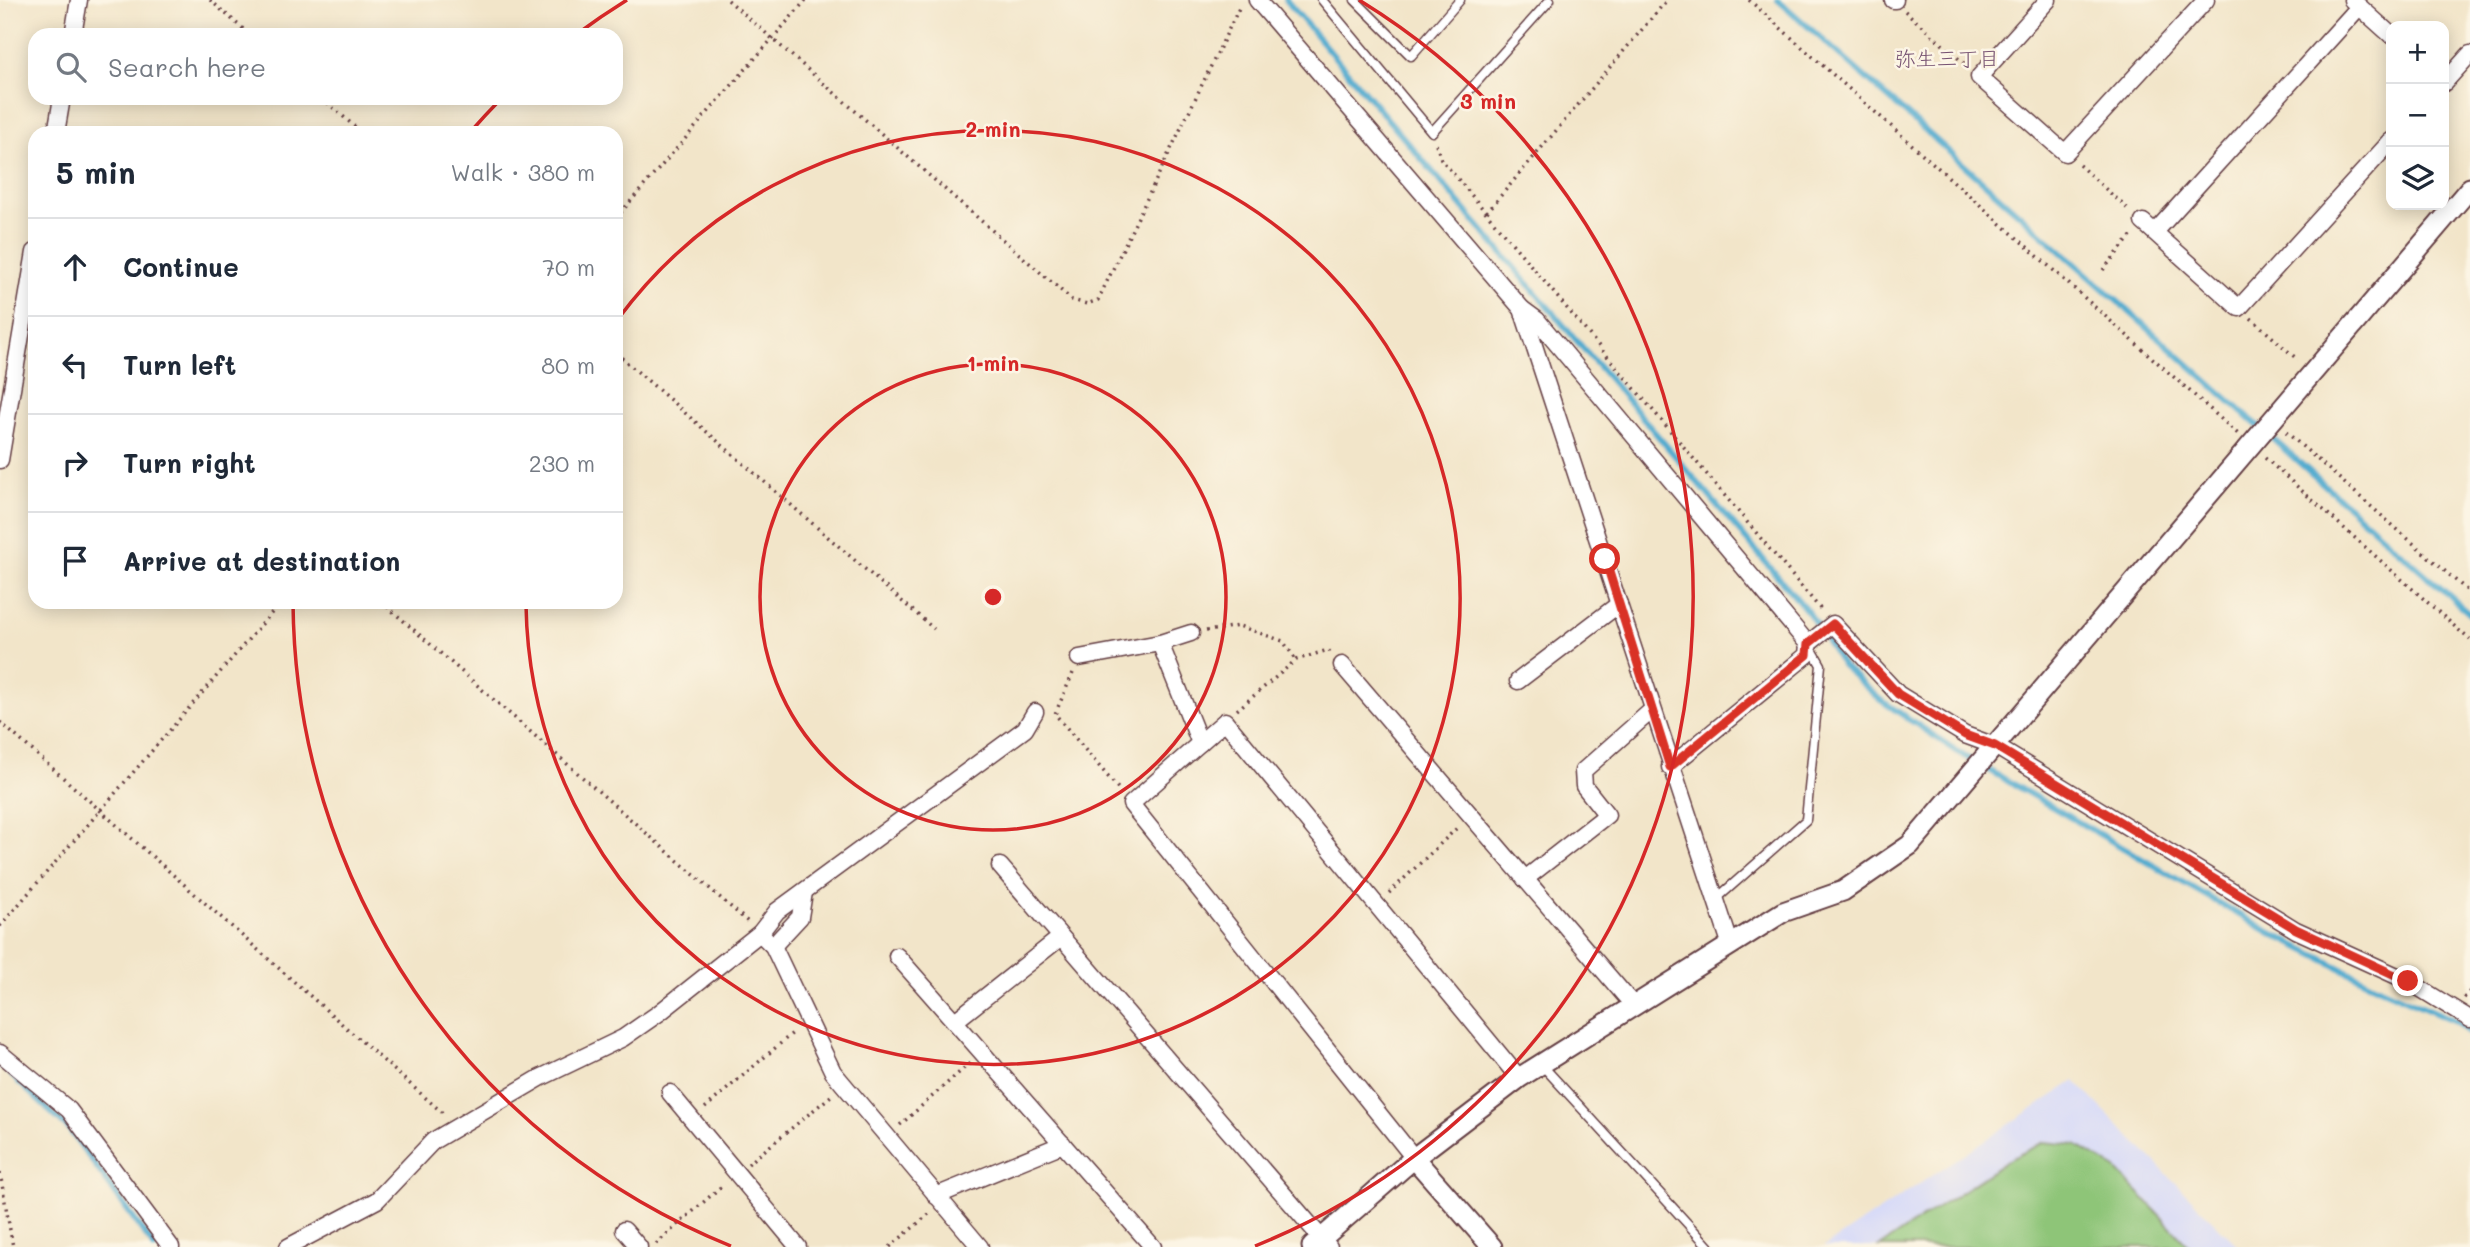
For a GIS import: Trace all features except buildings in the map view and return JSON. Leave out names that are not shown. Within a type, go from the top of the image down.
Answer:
[{"type":"street","points":[[74,28],[79,0]]},
{"type":"street","points":[[2048,0],[1979,77],[2064,153],[2206,0]]},
{"type":"street","points":[[1260,1],[1522,309],[1537,320],[1808,644],[1807,655],[1670,767]]},
{"type":"street","points":[[2386,30],[2356,3],[2149,227],[2239,308],[2386,146]]},
{"type":"street","points":[[2449,77],[2470,54]]},
{"type":"street","points":[[57,126],[61,105]]},
{"type":"street","points":[[1000,866],[1321,1244],[1413,1158],[1519,1077],[1783,912],[1843,891],[1910,845],[2470,188]]},
{"type":"street","points":[[0,460],[28,294]]},
{"type":"street","points":[[1522,309],[1670,767],[1731,946]]},
{"type":"street","points":[[1518,681],[1619,604]]},
{"type":"street","points":[[1808,644],[1833,624],[1898,694],[1965,735],[1995,746],[2296,929],[2408,981],[2470,1018]]},
{"type":"street","points":[[1079,658],[1160,643],[1191,633]]},
{"type":"street","points":[[1160,643],[1200,743]]},
{"type":"street","points":[[1342,665],[1634,1006]]},
{"type":"street","points":[[1525,879],[1606,815],[1584,786],[1583,771],[1652,710]]},
{"type":"street","points":[[288,1247],[377,1200],[433,1141],[457,1126],[540,1078],[623,1038],[760,933],[777,911],[1025,729],[1035,712]]},
{"type":"street","points":[[1492,1247],[1413,1158],[1131,804],[1225,721],[1519,1077]]},
{"type":"street","points":[[773,946],[800,917],[804,892]]},
{"type":"street","points":[[760,933],[773,946],[833,1072],[980,1247]]},
{"type":"street","points":[[955,1021],[1061,937]]},
{"type":"street","points":[[897,956],[1153,1247]]},
{"type":"street","points":[[0,1053],[69,1111],[171,1247]]},
{"type":"street","points":[[670,1093],[798,1247]]},
{"type":"street","points":[[939,1199],[1063,1144]]},
{"type":"street","points":[[625,1230],[639,1247]]},
{"type":"lane","points":[[1322,0],[1432,132],[1550,0]]},
{"type":"lane","points":[[1355,0],[1411,56],[1461,0]]},
{"type":"lane","points":[[1715,900],[1806,820],[1821,665],[1808,644]]},
{"type":"lane","points":[[1541,1063],[1709,1247]]},
{"type":"path","points":[[211,0],[242,28]]},
{"type":"path","points":[[727,0],[1072,300],[1087,304],[1098,300],[1243,0]]},
{"type":"path","points":[[623,210],[806,0]]},
{"type":"path","points":[[1486,212],[1667,0]]},
{"type":"path","points":[[1749,0],[2255,443],[2470,640]]},
{"type":"path","points":[[1894,0],[1979,77]]},
{"type":"path","points":[[330,105],[354,126]]},
{"type":"path","points":[[1432,132],[1441,159],[1833,624]]},
{"type":"path","points":[[2064,153],[2149,227],[2103,270]]},
{"type":"path","points":[[2239,308],[2306,368]]},
{"type":"path","points":[[623,359],[934,629]]},
{"type":"path","points":[[2274,421],[2470,593]]},
{"type":"path","points":[[0,926],[275,609]]},
{"type":"path","points":[[390,609],[760,933]]},
{"type":"path","points":[[1191,633],[1239,626],[1283,641],[1296,660]]},
{"type":"path","points":[[1225,721],[1296,660],[1328,650],[1342,665]]},
{"type":"path","points":[[1079,658],[1055,714],[1131,804]]},
{"type":"path","points":[[0,722],[457,1126]]},
{"type":"path","points":[[1377,905],[1470,815]]},
{"type":"path","points":[[692,1120],[807,1020]]},
{"type":"path","points":[[887,1136],[982,1052]]},
{"type":"path","points":[[652,1247],[736,1173],[844,1085]]},
{"type":"path","points":[[0,1173],[13,1247]]},
{"type":"path","points":[[890,1247],[939,1199]]},
{"type":"shaded area","points":[[2075,1081],[2239,1247],[1824,1247]]},
{"type":"green space","points":[[2044,1142],[2076,1145],[2116,1169],[2190,1247],[1879,1247],[2010,1159]]},
{"type":"waterway","points":[[1286,0],[1809,613],[1842,665],[1879,699],[1964,756],[2267,931],[2380,988],[2456,1021],[2470,1034]]},
{"type":"waterway","points":[[1778,0],[2470,614]]},
{"type":"waterway","points":[[0,1064],[69,1129],[154,1247]]},
{"type":"district","name":"弥生三丁目","points":[[1947,59]]},
{"type":"route","points":[[1605,559],[1670,767],[1807,655],[1808,644],[1833,624],[1898,694],[1965,735],[1995,746],[2111,819],[2296,929],[2408,981]]}]
